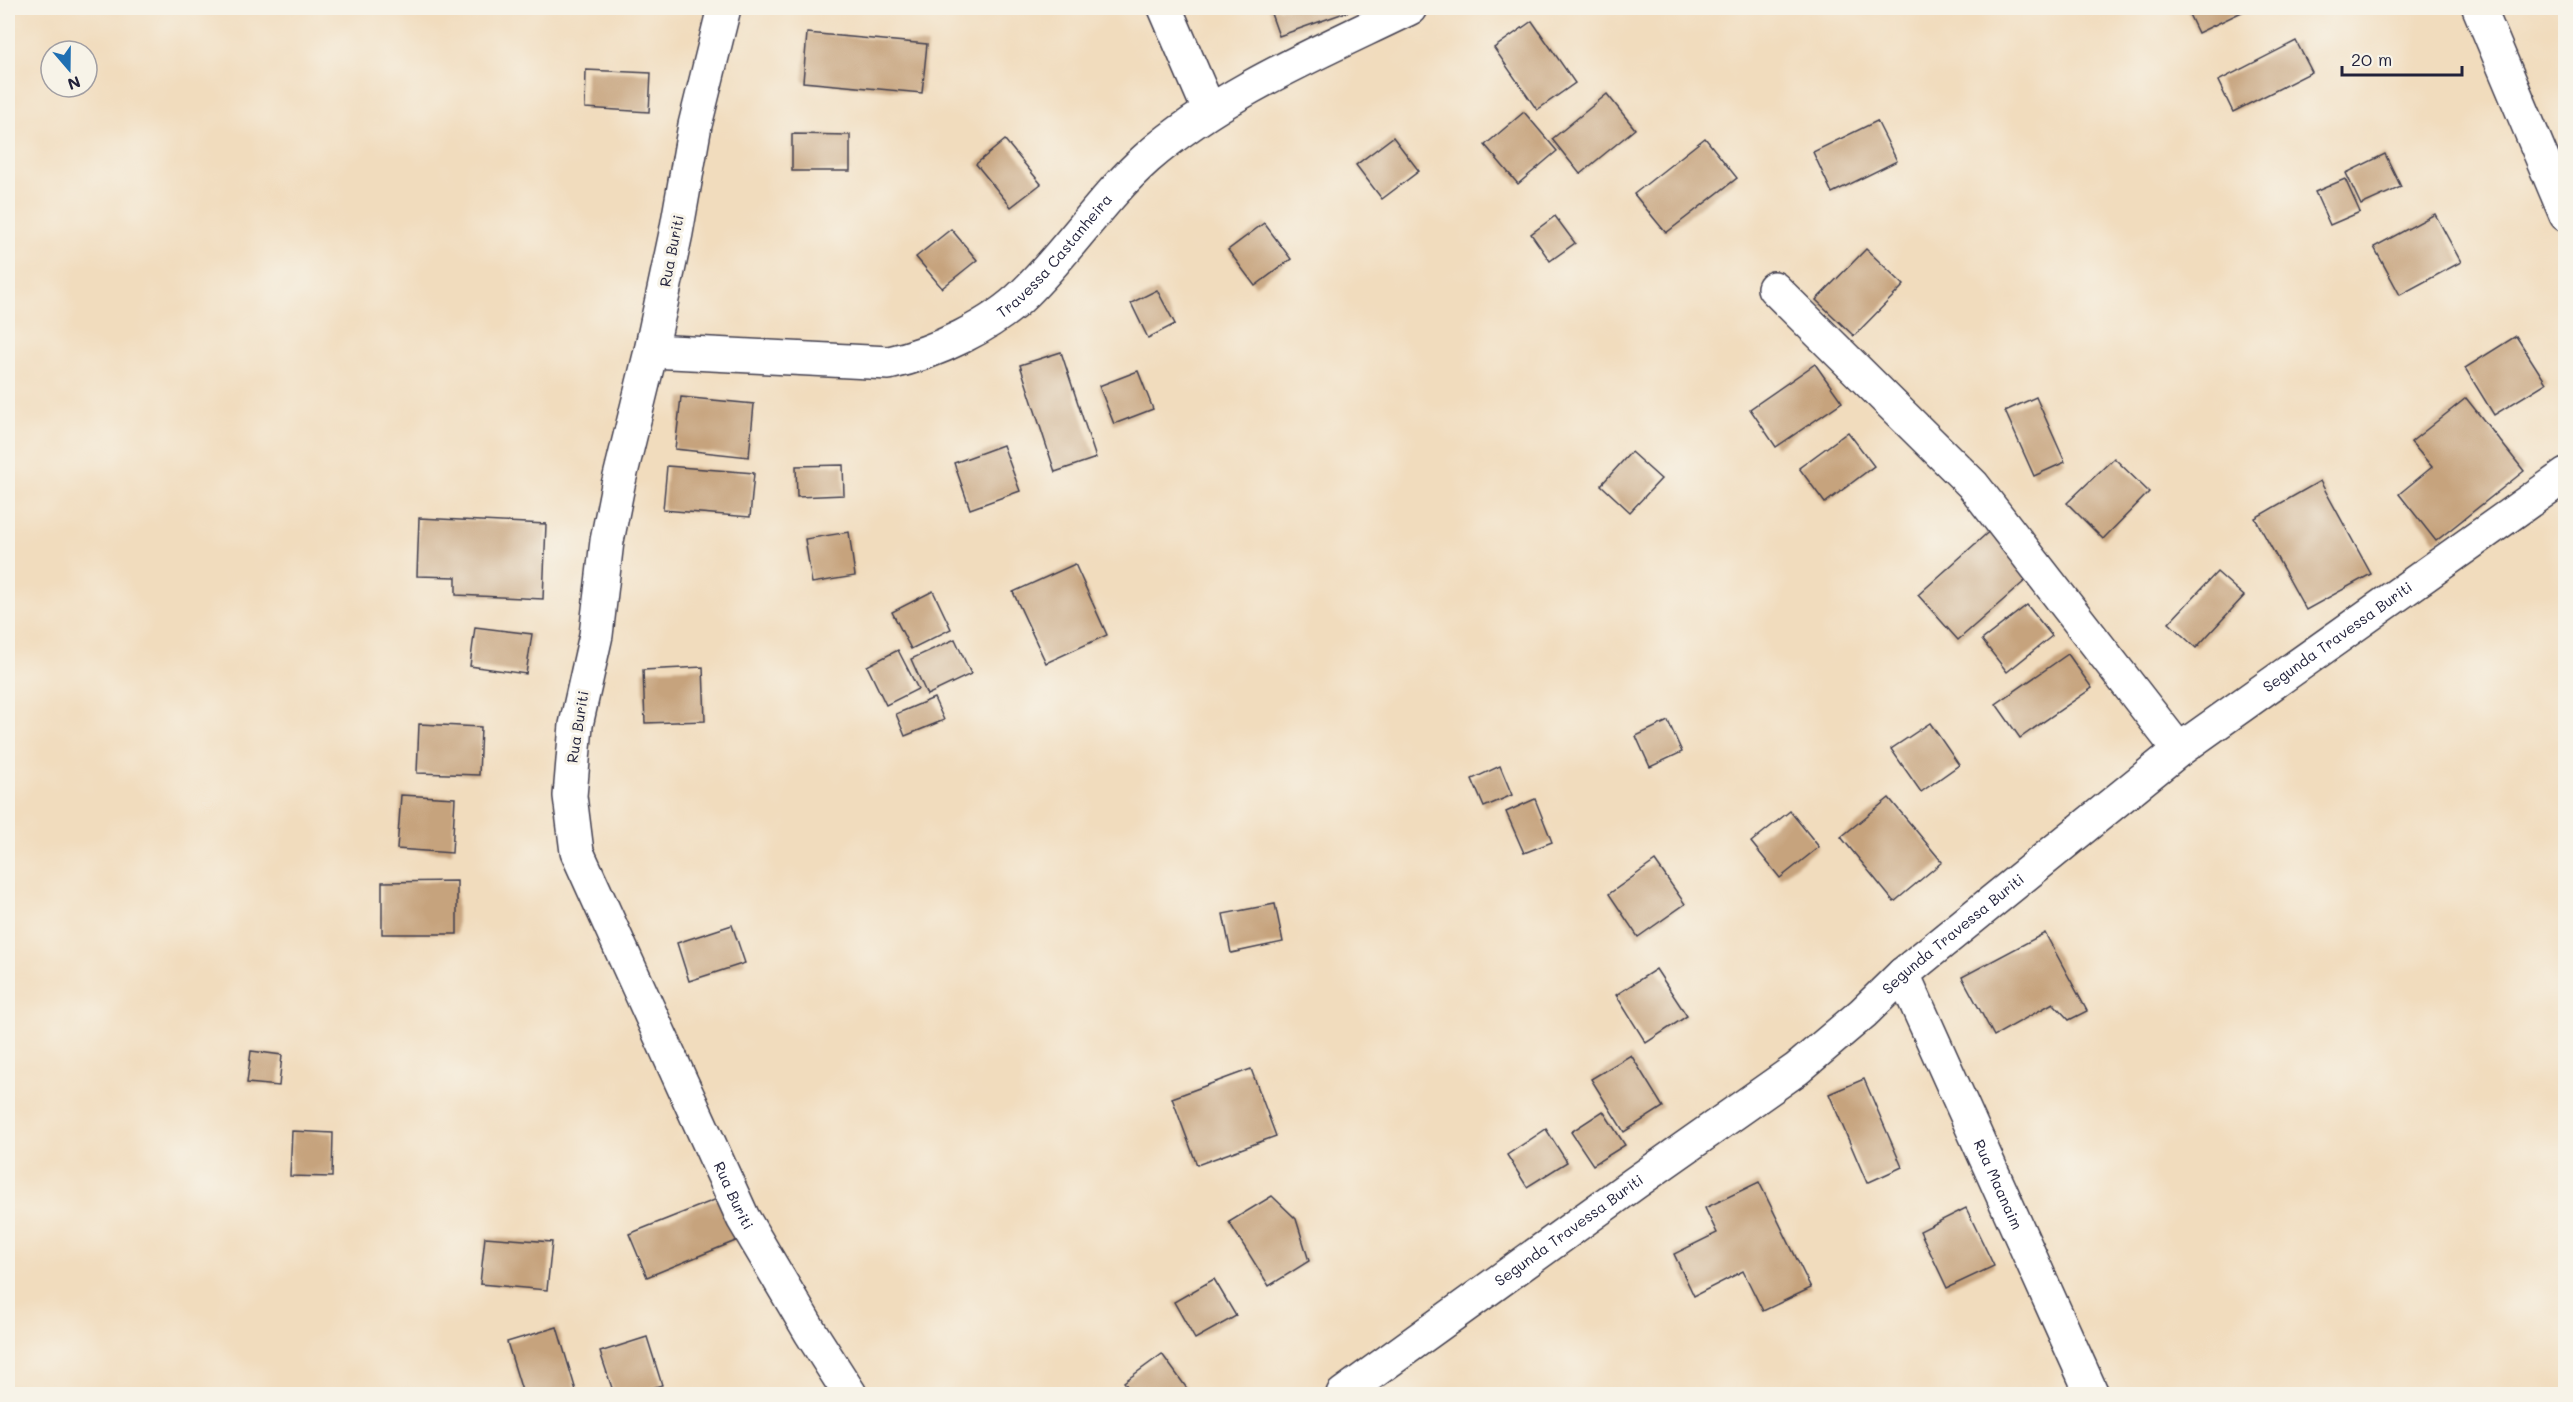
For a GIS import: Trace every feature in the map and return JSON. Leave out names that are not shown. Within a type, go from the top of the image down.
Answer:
[{"type":"street","name":"Rua Buriti","points":[[723,8],[695,125],[676,233],[651,351],[618,485],[607,541],[596,635],[576,725],[570,796],[577,852],[743,1218],[850,1395]]},
{"type":"street","points":[[1165,8],[1209,110]]},
{"type":"street","name":"Travessa Castanheira","points":[[651,351],[864,363],[890,363],[914,357],[987,322],[1025,294],[1146,159],[1209,110],[1410,8]]},
{"type":"street","points":[[2479,8],[2565,215]]},
{"type":"street","points":[[1774,288],[1973,485],[2179,750]]},
{"type":"street","name":"Segunda Travessa Buriti","points":[[1343,1395],[1635,1183],[1797,1069],[1863,1013],[1903,974],[2179,750],[2565,475]]},
{"type":"street","name":"Rua Maanaim","points":[[1903,974],[2092,1395]]},
{"type":"building","points":[[1269,8],[1358,8],[1279,36]]},
{"type":"building","points":[[2186,8],[2250,8],[2198,33]]},
{"type":"building","points":[[1532,21],[1575,83],[1537,110],[1494,48]]},
{"type":"building","points":[[807,33],[927,44],[922,93],[803,82]]},
{"type":"building","points":[[2296,41],[2312,72],[2233,112],[2218,81]]},
{"type":"building","points":[[586,70],[651,73],[649,112],[585,108]]},
{"type":"building","points":[[1607,94],[1635,129],[1580,174],[1552,139]]},
{"type":"building","points":[[1524,112],[1557,151],[1518,184],[1485,145]]},
{"type":"building","points":[[1877,121],[1897,161],[1832,193],[1813,152]]},
{"type":"building","points":[[792,134],[850,135],[850,171],[792,171]]},
{"type":"building","points":[[1393,137],[1419,171],[1382,199],[1356,165]]},
{"type":"building","points":[[1705,138],[1737,178],[1666,233],[1634,194]]},
{"type":"building","points":[[1005,140],[1041,184],[1011,207],[976,164]]},
{"type":"building","points":[[2385,154],[2401,187],[2361,205],[2346,173]]},
{"type":"building","points":[[2345,179],[2360,212],[2330,225],[2315,192]]},
{"type":"building","points":[[2435,214],[2461,262],[2400,295],[2374,247]]},
{"type":"building","points":[[1555,216],[1575,243],[1550,261],[1531,234]]},
{"type":"building","points":[[1264,223],[1291,259],[1255,286],[1228,250]]},
{"type":"building","points":[[951,229],[977,260],[942,288],[916,257]]},
{"type":"building","points":[[1866,249],[1904,285],[1854,336],[1816,300]]},
{"type":"building","points":[[1157,290],[1175,324],[1148,338],[1131,303]]},
{"type":"building","points":[[2516,336],[2546,383],[2494,415],[2465,368]]},
{"type":"building","points":[[1061,352],[1096,458],[1055,472],[1020,365]]},
{"type":"building","points":[[1815,364],[1842,402],[1776,447],[1750,409]]},
{"type":"building","points":[[1138,371],[1153,409],[1114,424],[1099,386]]},
{"type":"building","points":[[681,397],[754,404],[749,457],[675,449]]},
{"type":"building","points":[[2036,397],[2065,462],[2034,476],[2005,411]]},
{"type":"building","points":[[2466,398],[2524,471],[2436,541],[2399,494],[2432,467],[2411,442]]},
{"type":"building","points":[[1848,432],[1874,466],[1825,503],[1799,468]]},
{"type":"building","points":[[1003,445],[1020,491],[970,509],[954,463]]},
{"type":"building","points":[[1631,452],[1661,479],[1630,512],[1601,485]]},
{"type":"building","points":[[2114,458],[2149,492],[2103,539],[2067,503]]},
{"type":"building","points":[[843,465],[844,495],[797,497],[796,466]]},
{"type":"building","points":[[667,466],[754,473],[750,517],[663,510]]},
{"type":"building","points":[[2320,481],[2371,574],[2306,610],[2255,518]]},
{"type":"building","points":[[419,518],[546,524],[543,599],[456,595],[456,577],[417,576]]},
{"type":"building","points":[[1994,527],[2035,572],[1958,640],[1918,595]]},
{"type":"building","points":[[849,532],[855,576],[812,583],[805,539]]},
{"type":"building","points":[[1075,564],[1107,635],[1046,663],[1013,592]]},
{"type":"building","points":[[2217,572],[2244,596],[2196,648],[2169,623]]},
{"type":"building","points":[[933,591],[951,629],[911,649],[892,612]]},
{"type":"building","points":[[2027,605],[2052,636],[2007,672],[1982,640]]},
{"type":"building","points":[[475,627],[532,634],[526,674],[470,666]]},
{"type":"building","points":[[955,639],[971,674],[927,695],[911,659]]},
{"type":"building","points":[[898,650],[918,689],[886,705],[867,666]]},
{"type":"building","points":[[2068,654],[2092,688],[2020,738],[1996,704]]},
{"type":"building","points":[[703,667],[705,721],[645,723],[643,670]]},
{"type":"building","points":[[934,698],[944,720],[905,736],[896,714]]},
{"type":"building","points":[[1668,721],[1682,752],[1650,767],[1636,736]]},
{"type":"building","points":[[1930,723],[1959,765],[1921,792],[1891,749]]},
{"type":"building","points":[[419,724],[481,727],[479,775],[417,773]]},
{"type":"building","points":[[1500,766],[1512,795],[1484,807],[1472,779]]},
{"type":"building","points":[[401,795],[455,798],[452,853],[397,849]]},
{"type":"building","points":[[1889,798],[1942,862],[1894,902],[1841,837]]},
{"type":"building","points":[[1535,799],[1552,842],[1524,853],[1506,812]]},
{"type":"building","points":[[1790,811],[1819,847],[1780,878],[1751,842]]},
{"type":"building","points":[[1655,861],[1685,904],[1638,937],[1609,894]]},
{"type":"building","points":[[457,881],[457,934],[382,934],[382,882]]},
{"type":"building","points":[[1275,904],[1283,942],[1231,953],[1223,914]]},
{"type":"building","points":[[732,925],[745,963],[689,981],[677,943]]},
{"type":"building","points":[[2045,933],[2087,1011],[2069,1020],[2053,1003],[1994,1036],[1962,977]]},
{"type":"building","points":[[1656,969],[1687,1016],[1646,1043],[1616,995]]},
{"type":"building","points":[[251,1051],[282,1055],[279,1086],[247,1083]]},
{"type":"building","points":[[1631,1055],[1663,1107],[1624,1132],[1591,1079]]},
{"type":"building","points":[[1251,1069],[1276,1136],[1197,1165],[1172,1098]]},
{"type":"building","points":[[1864,1079],[1902,1167],[1867,1183],[1829,1094]]},
{"type":"building","points":[[1603,1111],[1625,1145],[1593,1165],[1571,1132]]},
{"type":"building","points":[[1546,1129],[1567,1162],[1527,1187],[1507,1155]]},
{"type":"building","points":[[292,1131],[333,1133],[332,1177],[290,1176]]},
{"type":"building","points":[[1759,1182],[1811,1288],[1763,1311],[1743,1271],[1694,1296],[1674,1254],[1717,1233],[1705,1208]]},
{"type":"building","points":[[1272,1196],[1296,1219],[1309,1261],[1269,1286],[1229,1222]]},
{"type":"building","points":[[722,1197],[738,1240],[647,1277],[629,1234]]},
{"type":"building","points":[[1966,1208],[1994,1266],[1947,1288],[1920,1231]]},
{"type":"building","points":[[485,1237],[552,1242],[547,1290],[480,1284]]},
{"type":"building","points":[[1214,1279],[1236,1316],[1195,1339],[1174,1302]]},
{"type":"building","points":[[557,1327],[577,1394],[523,1394],[507,1342]]},
{"type":"building","points":[[647,1337],[662,1385],[632,1394],[614,1394],[600,1352]]},
{"type":"building","points":[[1162,1354],[1191,1394],[1133,1394],[1124,1382]]}]
